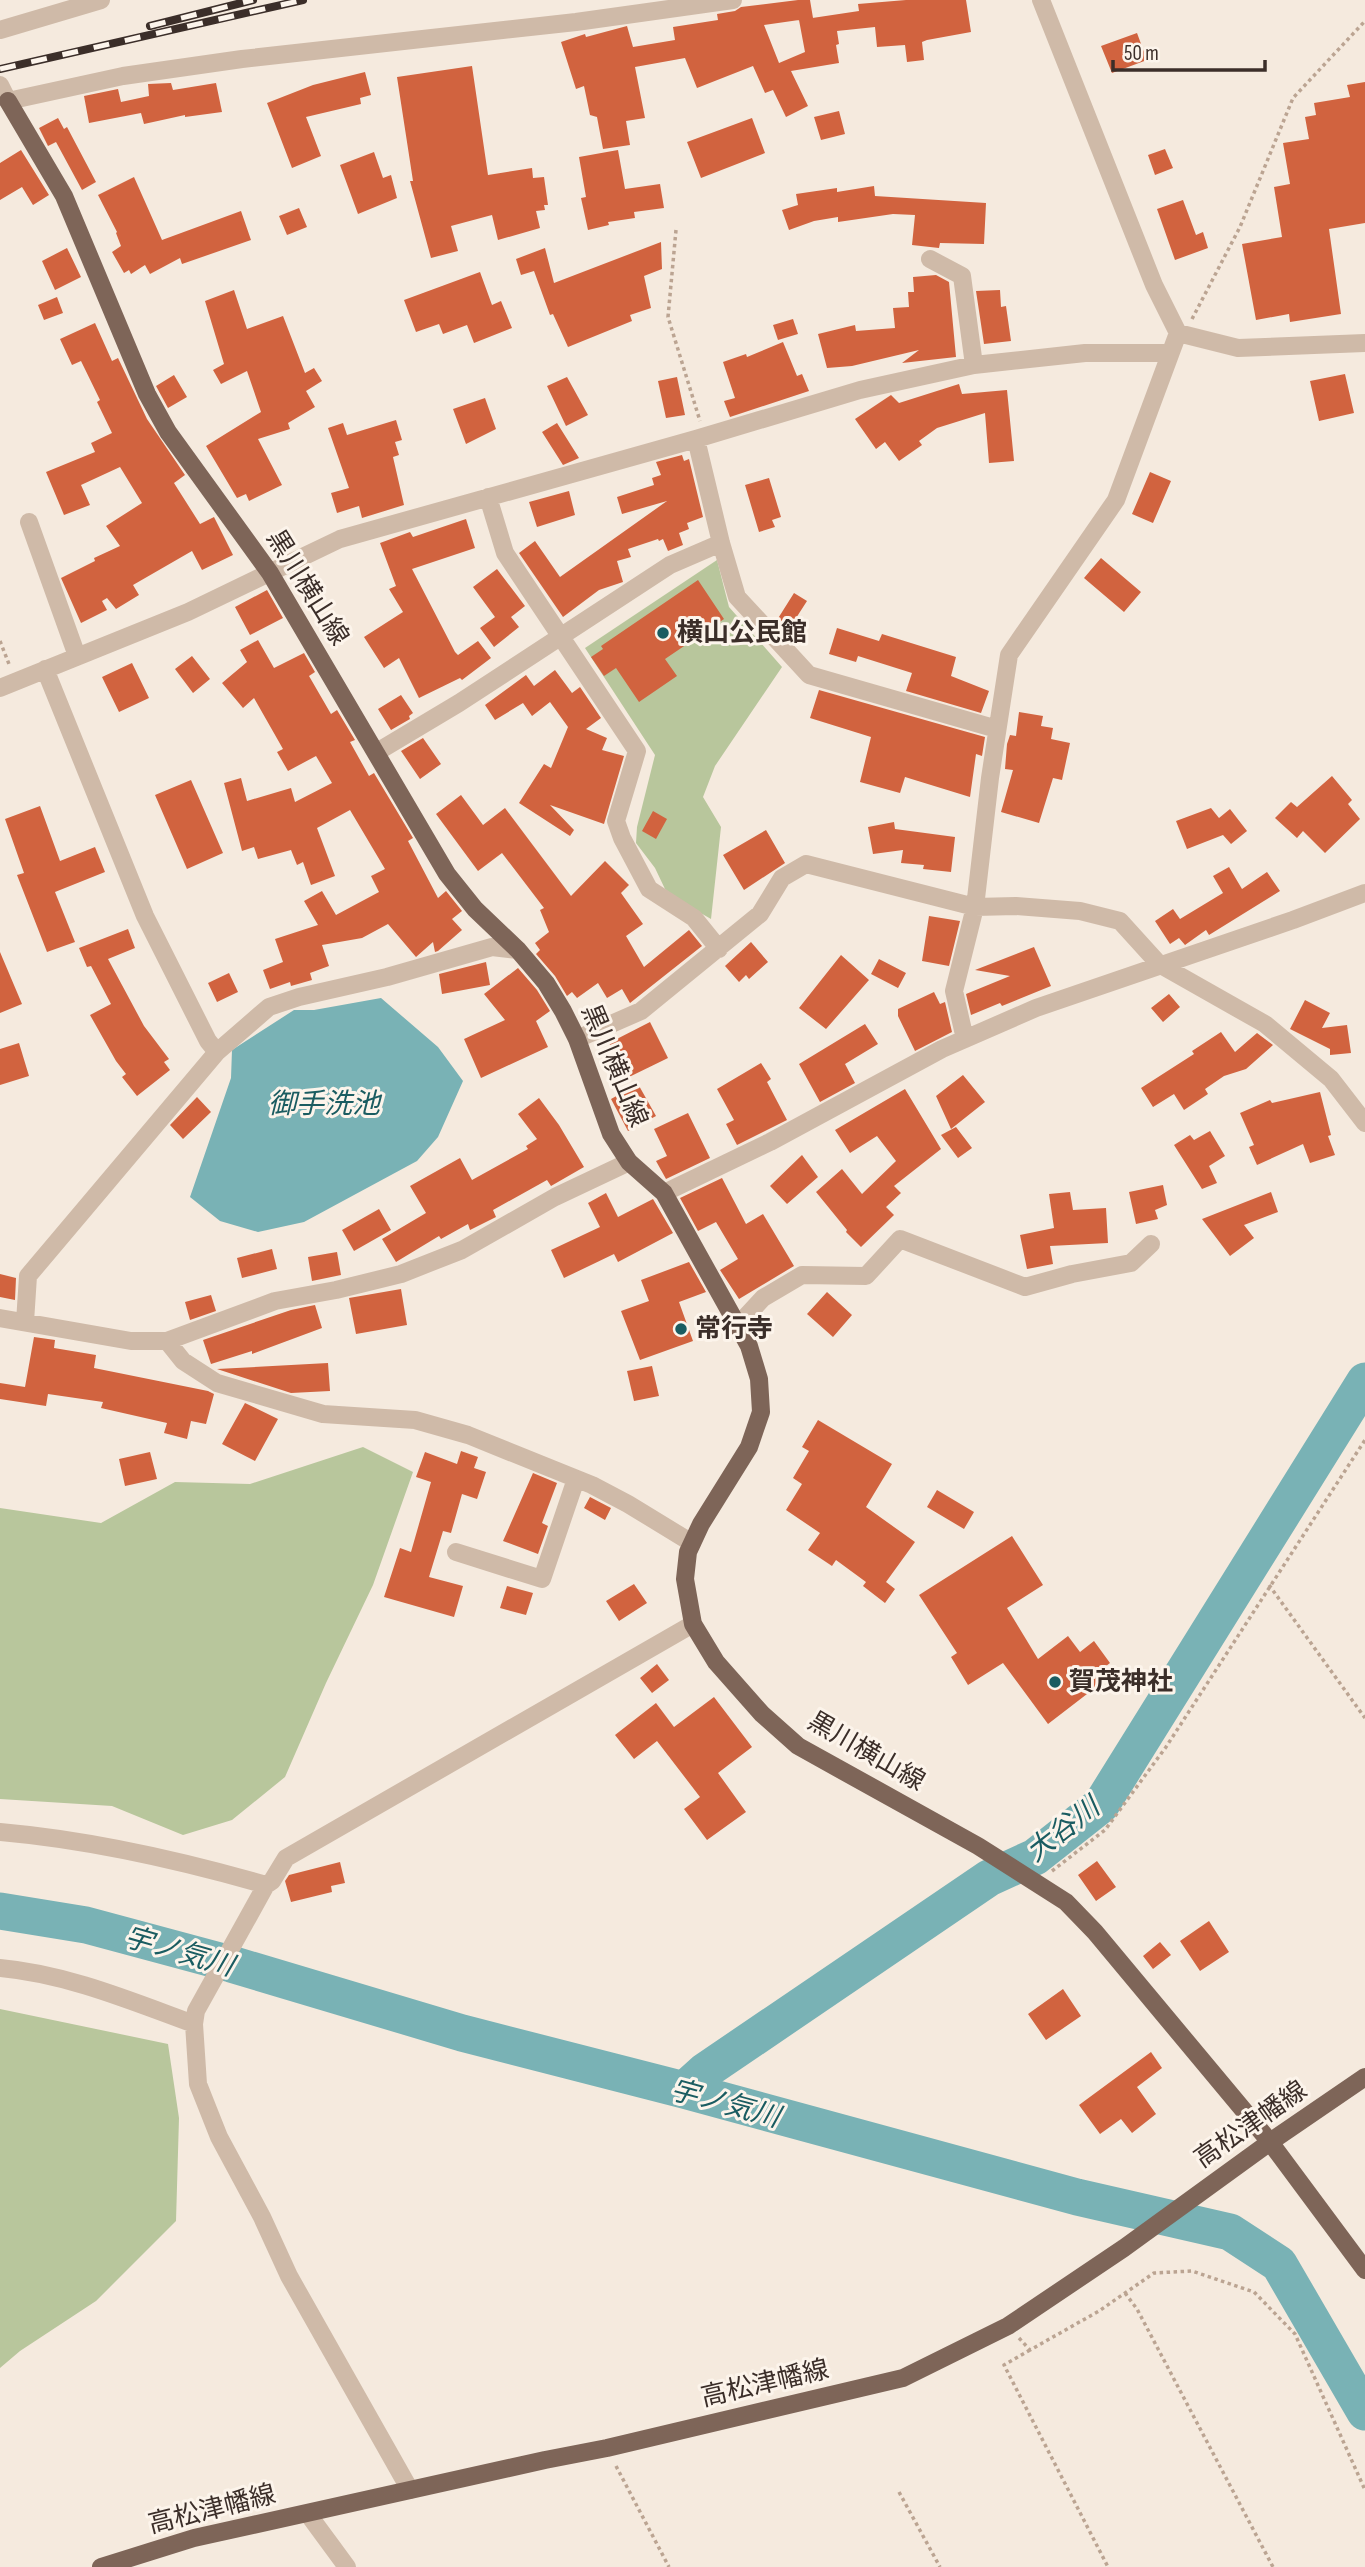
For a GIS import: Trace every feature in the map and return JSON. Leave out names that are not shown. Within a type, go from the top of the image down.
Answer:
[{"type":"main road","name":"黒川横山線","points":[[4,93],[64,196],[147,394],[163,423],[270,573],[447,874],[475,909],[518,950],[546,982],[577,1039],[611,1134],[629,1162],[664,1193],[749,1346],[759,1379],[761,1412],[749,1447],[736,1471],[716,1497],[692,1543],[688,1552],[685,1579],[693,1624],[716,1662],[762,1714],[798,1746],[988,1853],[1066,1902],[1095,1932],[1270,2143],[1365,2270]]},
{"type":"main road","name":"高松津幡線","points":[[101,2567],[194,2539],[607,2448],[903,2378],[1008,2326],[1124,2248],[1365,2077]]},
{"type":"street","points":[[0,30],[101,0]]},
{"type":"street","points":[[4,93],[243,59],[576,22],[733,0]]},
{"type":"street","points":[[965,1039],[954,991],[975,907],[1009,655],[1116,500],[1178,333],[1154,285],[1044,1]]},
{"type":"street","points":[[930,259],[962,276],[974,365]]},
{"type":"street","points":[[1178,333],[1238,348],[1365,343]]},
{"type":"street","points":[[8,686],[188,612],[340,539],[860,390],[974,365],[1086,353],[1170,353]]},
{"type":"street","points":[[700,437],[721,543],[737,597],[809,676],[997,729]]},
{"type":"street","points":[[488,498],[506,553],[637,751],[616,821],[622,838],[649,889],[694,918],[719,949]]},
{"type":"street","points":[[29,522],[77,656]]},
{"type":"street","points":[[377,752],[459,703],[670,565],[721,543]]},
{"type":"street","points":[[45,669],[145,915],[208,1041],[218,1052]]},
{"type":"street","points":[[577,1039],[640,1011],[760,914],[782,878],[806,864],[975,907],[1016,906],[1080,911],[1120,921],[1159,964],[1265,1024],[1331,1079],[1365,1123]]},
{"type":"street","points":[[664,1193],[770,1142],[965,1039],[1036,1008],[1365,893]]},
{"type":"street","points":[[25,1322],[28,1276],[218,1052],[270,1007],[492,947],[518,950]]},
{"type":"street","points":[[0,1318],[131,1341],[167,1341],[275,1301],[336,1290],[401,1273],[462,1250],[555,1197],[629,1162]]},
{"type":"street","points":[[738,1325],[763,1298],[802,1275],[866,1276],[900,1239],[1025,1287],[1072,1274],[1131,1263],[1151,1244]]},
{"type":"street","points":[[167,1341],[183,1361],[217,1382],[323,1414],[415,1420],[468,1435],[576,1479],[628,1504],[692,1543]]},
{"type":"street","points":[[456,1552],[542,1580],[576,1479]]},
{"type":"street","points":[[410,2490],[289,2276],[262,2217],[219,2137],[198,2084],[195,2017],[266,1885],[272,1881],[286,1858],[693,1624]]},
{"type":"street","points":[[0,1832],[132,1850],[191,1863],[266,1885]]},
{"type":"street","points":[[0,1968],[25,1970],[195,2017]]},
{"type":"street","points":[[308,2514],[347,2567]]},
{"type":"path","points":[[1178,333],[1195,316],[1240,227],[1293,98],[1365,22]]},
{"type":"path","points":[[676,230],[668,317],[700,437]]},
{"type":"path","points":[[0,641],[8,686]]},
{"type":"path","points":[[1032,1881],[1105,1830],[1166,1747],[1365,1440]]},
{"type":"path","points":[[1269,1585],[1365,1718]]},
{"type":"path","points":[[1108,2567],[1003,2365],[1099,2311],[1154,2273],[1192,2272],[1254,2292],[1295,2334],[1365,2490]]},
{"type":"path","points":[[1125,2293],[1137,2309],[1273,2567]]},
{"type":"path","points":[[1008,2326],[1030,2350]]},
{"type":"path","points":[[607,2448],[669,2567]]},
{"type":"path","points":[[900,2492],[940,2567]]},
{"type":"green space","points":[[717,560],[729,607],[782,667],[715,766],[703,797],[721,827],[711,919],[678,900],[665,889],[655,868],[636,843],[637,827],[655,755],[585,648]]},
{"type":"green space","points":[[363,1447],[413,1472],[373,1585],[285,1777],[232,1820],[183,1835],[112,1806],[0,1799],[0,1508],[101,1523],[175,1482],[250,1484]]},
{"type":"green space","points":[[0,2009],[168,2044],[179,2118],[176,2221],[96,2301],[20,2351],[0,2368]]},
{"type":"water","name":"御手洗池","points":[[381,998],[438,1047],[463,1081],[438,1137],[417,1161],[304,1222],[258,1232],[220,1221],[190,1197],[231,1078],[232,1050],[294,1010],[314,1010]]},
{"type":"building","points":[[810,0],[813,18],[859,11],[858,4],[906,0],[966,0],[971,32],[922,42],[924,60],[907,62],[905,45],[877,47],[875,27],[837,31],[839,63],[791,71],[808,106],[786,117],[773,90],[765,93],[753,66],[697,88],[685,58],[635,67],[645,118],[626,121],[630,145],[603,149],[597,117],[590,115],[584,86],[576,89],[561,42],[585,34],[586,37],[627,26],[633,47],[675,40],[673,27],[718,20],[717,14],[735,11],[741,7]],"holes":[[[799,20],[805,52],[779,63],[764,25]]]},
{"type":"building","points":[[1137,33],[1147,60],[1112,73],[1101,46]]},
{"type":"building","points":[[472,66],[488,175],[532,168],[533,178],[544,177],[548,205],[544,205],[545,210],[536,211],[540,228],[498,240],[492,215],[451,226],[458,251],[431,258],[410,181],[413,181],[397,77]]},
{"type":"building","points":[[365,72],[371,95],[360,98],[361,104],[306,117],[321,156],[292,168],[267,103],[313,85]]},
{"type":"building","points":[[1365,82],[1365,223],[1329,229],[1341,314],[1290,322],[1289,314],[1256,320],[1242,244],[1282,237],[1274,187],[1290,184],[1283,143],[1309,139],[1305,117],[1316,115],[1314,103],[1350,97],[1347,85]]},
{"type":"building","points":[[171,83],[173,90],[216,83],[222,112],[185,115],[144,124],[141,113],[89,123],[84,96],[118,89],[121,102],[149,96],[148,84]]},
{"type":"building","points":[[839,111],[845,134],[821,140],[814,117]]},
{"type":"building","points":[[58,118],[64,129],[67,127],[96,182],[82,190],[56,142],[48,146],[39,128]]},
{"type":"building","points":[[752,118],[765,153],[701,178],[687,142]]},
{"type":"building","points":[[1165,149],[1173,168],[1155,175],[1148,155]]},
{"type":"building","points":[[21,150],[49,195],[33,205],[22,187],[0,200],[0,163]]},
{"type":"building","points":[[618,150],[625,189],[660,184],[664,208],[634,212],[635,218],[608,222],[609,225],[588,230],[581,198],[586,197],[579,157]]},
{"type":"building","points":[[374,152],[383,178],[391,175],[397,198],[358,214],[340,165]]},
{"type":"building","points":[[134,177],[162,240],[241,211],[251,240],[182,264],[180,258],[150,274],[145,265],[131,274],[129,270],[124,273],[112,252],[121,246],[117,232],[98,195]]},
{"type":"building","points":[[874,186],[875,196],[986,203],[984,244],[940,243],[939,248],[912,245],[915,215],[893,214],[838,222],[838,217],[814,221],[789,230],[782,210],[798,205],[796,194],[837,188],[837,192]]},
{"type":"building","points":[[1183,200],[1196,235],[1203,232],[1208,248],[1175,260],[1157,209]]},
{"type":"building","points":[[299,208],[307,227],[287,235],[279,216]]},
{"type":"building","points":[[661,242],[662,269],[644,276],[651,308],[630,315],[632,321],[568,347],[553,314],[550,315],[534,271],[521,275],[516,259],[545,248],[554,283]]},
{"type":"building","points":[[67,248],[81,277],[55,290],[42,261]]},
{"type":"building","points":[[480,272],[492,305],[501,301],[512,328],[474,343],[467,325],[443,334],[439,324],[416,332],[404,300]]},
{"type":"building","points":[[936,275],[949,282],[956,357],[902,363],[919,350],[852,366],[827,368],[818,334],[855,325],[856,331],[895,328],[893,308],[909,307],[908,292],[914,292],[913,277]]},
{"type":"building","points":[[234,290],[247,329],[283,316],[305,373],[314,368],[322,381],[306,391],[315,407],[288,423],[290,429],[258,439],[282,485],[249,501],[246,494],[237,498],[206,446],[261,412],[247,371],[221,384],[213,370],[224,364],[205,301]]},
{"type":"building","points":[[1000,290],[1001,307],[1006,306],[1011,341],[984,344],[976,291]]},
{"type":"building","points":[[57,297],[63,313],[44,320],[38,305]]},
{"type":"building","points":[[793,319],[798,334],[778,340],[773,325]]},
{"type":"building","points":[[95,323],[112,361],[118,358],[147,419],[185,475],[174,483],[200,524],[214,517],[233,555],[202,570],[192,551],[133,585],[139,595],[116,609],[107,598],[102,601],[107,610],[81,623],[61,578],[120,546],[106,526],[142,503],[120,467],[81,485],[90,505],[64,515],[46,472],[95,452],[91,443],[112,433],[81,361],[72,365],[60,339]]},
{"type":"building","points":[[783,342],[797,376],[802,374],[809,391],[730,417],[724,401],[735,398],[723,362],[746,354],[747,357]]},
{"type":"building","points":[[1345,374],[1354,413],[1319,421],[1310,381]]},
{"type":"building","points":[[174,375],[187,397],[168,408],[156,386]]},
{"type":"building","points":[[567,377],[588,415],[566,426],[547,386]]},
{"type":"building","points":[[677,377],[685,415],[666,418],[658,381]]},
{"type":"building","points":[[959,384],[962,394],[1007,390],[1014,461],[989,463],[985,413],[937,428],[919,441],[922,445],[899,461],[885,442],[876,449],[855,419],[891,395],[899,403]]},
{"type":"building","points":[[485,398],[496,429],[466,444],[453,409]]},
{"type":"building","points":[[396,420],[402,440],[395,442],[399,455],[393,457],[404,505],[362,518],[359,506],[337,513],[331,493],[349,488],[328,428],[343,423],[347,435]]},
{"type":"building","points":[[557,423],[579,458],[563,465],[542,432]]},
{"type":"building","points":[[682,455],[684,461],[689,459],[703,517],[687,523],[689,529],[679,533],[683,545],[668,551],[663,539],[658,539],[628,549],[631,557],[617,561],[623,582],[599,590],[563,617],[519,553],[535,541],[560,577],[667,501],[622,514],[617,497],[654,485],[652,478],[661,475],[656,462]]},
{"type":"building","points":[[1150,472],[1171,481],[1153,523],[1132,514]]},
{"type":"building","points":[[769,478],[781,517],[772,520],[775,527],[759,532],[745,485]]},
{"type":"building","points":[[569,491],[575,515],[537,527],[529,502]]},
{"type":"building","points":[[466,519],[475,548],[412,569],[455,652],[458,655],[478,641],[491,658],[462,680],[460,678],[419,698],[399,658],[384,668],[364,637],[403,612],[389,589],[396,586],[380,543],[410,532],[413,537]]},
{"type":"building","points":[[1101,558],[1141,592],[1124,612],[1084,578]]},
{"type":"building","points":[[497,569],[525,606],[511,617],[519,627],[494,647],[480,628],[495,617],[473,587]]},
{"type":"building","name":"横山公民館","points":[[698,580],[724,619],[665,659],[677,676],[639,702],[616,668],[604,676],[591,657],[603,649],[601,646]]},
{"type":"building","points":[[267,590],[283,618],[250,635],[235,607]]},
{"type":"building","points":[[794,593],[807,601],[789,629],[777,620]]},
{"type":"building","points":[[837,628],[879,641],[882,634],[956,657],[951,676],[989,691],[981,713],[906,691],[912,673],[858,656],[856,662],[829,654]]},
{"type":"building","points":[[258,640],[274,668],[304,653],[315,672],[309,676],[331,714],[337,710],[355,740],[350,742],[369,776],[374,773],[413,838],[408,841],[438,898],[446,891],[462,911],[452,919],[462,930],[438,951],[435,952],[433,942],[416,957],[388,924],[362,938],[322,945],[329,966],[310,973],[312,980],[291,986],[290,982],[270,989],[263,970],[283,962],[275,939],[318,925],[304,901],[322,891],[336,915],[379,892],[371,876],[385,869],[350,810],[317,828],[335,876],[311,885],[303,862],[297,865],[291,850],[258,859],[254,847],[242,851],[224,783],[241,778],[247,801],[291,788],[295,802],[332,783],[316,756],[288,771],[277,752],[283,749],[254,698],[243,708],[222,683],[247,662],[240,650]]},
{"type":"building","points":[[192,656],[210,679],[193,693],[175,669]]},
{"type":"building","points":[[132,663],[149,698],[119,712],[102,677]]},
{"type":"building","points":[[555,670],[572,693],[580,687],[601,718],[586,729],[607,738],[602,750],[624,756],[604,824],[550,805],[574,830],[570,836],[519,803],[544,764],[551,768],[568,727],[550,702],[532,716],[523,703],[495,720],[485,705],[526,675],[534,686]]},
{"type":"building","points":[[819,690],[985,737],[982,756],[976,754],[970,797],[905,777],[900,793],[860,782],[871,737],[810,718]]},
{"type":"building","points":[[401,695],[413,713],[409,716],[410,719],[391,730],[378,709]]},
{"type":"building","points":[[1019,712],[1043,716],[1041,726],[1053,728],[1051,739],[1070,743],[1062,780],[1053,778],[1039,823],[1001,812],[1013,770],[1005,769],[1007,744],[1010,735],[1016,736]]},
{"type":"building","points":[[423,738],[441,764],[420,779],[401,751]]},
{"type":"building","points":[[1332,776],[1352,800],[1348,804],[1360,819],[1325,853],[1303,831],[1297,838],[1275,818],[1291,802],[1297,807]]},
{"type":"building","points":[[191,780],[223,853],[187,869],[155,795]]},
{"type":"building","points":[[461,795],[483,825],[505,808],[571,896],[605,861],[629,885],[621,893],[643,924],[626,936],[644,967],[689,930],[702,946],[630,1003],[622,989],[607,998],[598,983],[577,998],[572,992],[567,996],[555,976],[536,954],[540,950],[535,943],[549,932],[540,910],[544,908],[502,853],[478,871],[436,814]]},
{"type":"building","points":[[40,806],[60,861],[95,847],[105,872],[55,892],[75,942],[47,952],[17,875],[24,873],[5,819]]},
{"type":"building","points":[[1211,808],[1219,818],[1230,809],[1247,831],[1231,844],[1223,835],[1187,849],[1176,821]]},
{"type":"building","points":[[653,811],[667,819],[656,839],[642,831]]},
{"type":"building","points":[[894,822],[895,829],[955,837],[951,872],[923,869],[924,865],[901,863],[903,850],[873,854],[868,827]]},
{"type":"building","points":[[766,830],[785,863],[744,890],[723,855]]},
{"type":"building","points":[[1229,867],[1242,889],[1267,872],[1280,891],[1209,935],[1206,930],[1185,945],[1179,938],[1170,944],[1155,921],[1173,909],[1180,919],[1223,893],[1213,876]]},
{"type":"building","points":[[929,916],[960,921],[949,966],[922,961]]},
{"type":"building","points":[[128,929],[135,948],[108,959],[144,1026],[169,1059],[164,1062],[170,1070],[137,1096],[122,1077],[126,1074],[90,1015],[111,1004],[91,966],[87,967],[79,948]]},
{"type":"building","points":[[751,942],[768,962],[749,979],[746,975],[739,982],[725,966]]},
{"type":"building","points":[[1034,947],[1051,986],[1002,1006],[1000,1003],[971,1015],[966,994],[1010,976],[975,970]]},
{"type":"building","points":[[0,952],[22,1004],[0,1013]]},
{"type":"building","points":[[841,955],[869,980],[826,1029],[799,1008]]},
{"type":"building","points":[[879,959],[906,973],[898,988],[871,974]]},
{"type":"building","points":[[486,962],[490,985],[442,994],[439,974]]},
{"type":"building","points":[[518,968],[537,990],[550,1011],[536,1021],[548,1047],[481,1078],[464,1039],[505,1020],[484,994]]},
{"type":"building","points":[[229,973],[238,992],[217,1002],[208,983]]},
{"type":"building","points":[[934,992],[940,1004],[945,1002],[952,1032],[915,1051],[898,1016],[898,1009]]},
{"type":"building","points":[[1169,994],[1180,1007],[1163,1022],[1151,1008]]},
{"type":"building","points":[[1305,1000],[1330,1013],[1322,1028],[1347,1025],[1351,1053],[1330,1055],[1330,1049],[1290,1029]]},
{"type":"building","points":[[650,1022],[668,1058],[627,1078],[609,1043]]},
{"type":"building","points":[[865,1024],[878,1044],[845,1064],[855,1083],[820,1102],[799,1064]]},
{"type":"building","points":[[1221,1032],[1235,1052],[1257,1033],[1273,1045],[1246,1069],[1224,1076],[1205,1089],[1208,1094],[1184,1110],[1174,1094],[1153,1107],[1141,1088],[1194,1054],[1192,1051]]},
{"type":"building","points":[[19,1043],[29,1076],[0,1085],[0,1049]]},
{"type":"building","points":[[761,1063],[771,1079],[767,1082],[787,1120],[737,1145],[726,1124],[734,1120],[717,1089]]},
{"type":"building","points":[[963,1075],[985,1102],[951,1129],[936,1096]]},
{"type":"building","points":[[638,1084],[656,1116],[628,1131],[611,1099]]},
{"type":"building","points":[[905,1089],[941,1149],[894,1186],[901,1193],[886,1207],[894,1215],[861,1247],[846,1232],[816,1192],[842,1169],[862,1194],[896,1161],[877,1136],[850,1153],[835,1130]]},
{"type":"building","points":[[1320,1092],[1331,1135],[1328,1136],[1335,1155],[1310,1163],[1303,1144],[1257,1165],[1249,1147],[1254,1145],[1240,1113],[1270,1100],[1272,1103]]},
{"type":"building","points":[[197,1097],[211,1112],[183,1139],[170,1125]]},
{"type":"building","points":[[539,1098],[584,1167],[551,1186],[547,1180],[493,1210],[496,1217],[470,1230],[468,1224],[441,1239],[439,1236],[396,1262],[382,1239],[426,1213],[410,1186],[460,1158],[472,1180],[528,1149],[526,1146],[537,1139],[518,1114]]},
{"type":"building","points":[[688,1113],[710,1158],[666,1179],[656,1161],[667,1156],[654,1129]]},
{"type":"building","points":[[956,1127],[972,1148],[958,1158],[941,1135]]},
{"type":"building","points":[[1210,1131],[1225,1156],[1209,1166],[1217,1183],[1202,1189],[1174,1145],[1190,1135],[1194,1140]]},
{"type":"building","points":[[802,1155],[818,1177],[787,1204],[770,1186]]},
{"type":"building","points":[[722,1178],[746,1224],[763,1214],[794,1266],[739,1299],[720,1270],[738,1259],[716,1222],[698,1231],[680,1198]]},
{"type":"building","points":[[1163,1185],[1167,1205],[1155,1210],[1158,1219],[1136,1224],[1129,1192]]},
{"type":"building","points":[[1070,1192],[1073,1210],[1106,1208],[1108,1243],[1050,1246],[1053,1264],[1027,1269],[1020,1235],[1054,1228],[1049,1194]]},
{"type":"building","points":[[1271,1192],[1278,1212],[1244,1225],[1254,1238],[1230,1256],[1202,1219]]},
{"type":"building","points":[[606,1193],[618,1217],[653,1199],[673,1233],[618,1262],[614,1254],[564,1278],[551,1250],[600,1227],[588,1203]]},
{"type":"building","points":[[379,1209],[391,1230],[354,1251],[342,1230]]},
{"type":"building","points":[[272,1249],[277,1269],[242,1278],[237,1258]]},
{"type":"building","points":[[337,1252],[341,1275],[312,1281],[308,1257]]},
{"type":"building","points":[[689,1262],[706,1292],[679,1302],[693,1341],[640,1360],[621,1311],[649,1301],[641,1280]]},
{"type":"building","points":[[0,1274],[16,1278],[15,1300],[0,1297]]},
{"type":"building","points":[[401,1289],[407,1325],[356,1334],[349,1298]]},
{"type":"building","points":[[827,1292],[852,1315],[833,1337],[807,1314]]},
{"type":"building","points":[[211,1295],[216,1311],[190,1320],[185,1302]]},
{"type":"building","points":[[315,1305],[322,1328],[252,1354],[252,1351],[211,1364],[203,1340],[291,1310]]},
{"type":"building","points":[[34,1337],[55,1340],[54,1348],[96,1355],[94,1368],[214,1394],[206,1424],[191,1421],[187,1439],[164,1433],[167,1423],[101,1408],[103,1402],[48,1394],[46,1406],[0,1399],[0,1383],[25,1387]]},
{"type":"building","points":[[328,1363],[330,1391],[291,1393],[217,1369]]},
{"type":"building","points":[[652,1366],[659,1396],[634,1401],[627,1371]]},
{"type":"building","points":[[245,1403],[278,1419],[255,1461],[222,1444]]},
{"type":"building","points":[[818,1420],[892,1464],[866,1507],[915,1542],[886,1582],[895,1589],[885,1603],[863,1586],[866,1582],[836,1560],[832,1566],[808,1550],[820,1533],[786,1510],[802,1484],[793,1478],[809,1451],[802,1447]]},
{"type":"building","points":[[461,1451],[478,1457],[474,1468],[486,1472],[477,1499],[462,1494],[451,1533],[443,1531],[429,1577],[463,1586],[454,1617],[384,1597],[400,1548],[411,1552],[431,1482],[416,1477],[425,1452],[457,1464]]},
{"type":"building","points":[[150,1452],[157,1479],[125,1486],[119,1459]]},
{"type":"building","points":[[533,1473],[557,1483],[542,1523],[548,1526],[538,1554],[503,1541]]},
{"type":"building","points":[[937,1490],[974,1512],[964,1529],[927,1507]]},
{"type":"building","points":[[590,1497],[611,1508],[605,1520],[584,1508]]},
{"type":"building","points":[[1012,1536],[1043,1585],[1007,1608],[1038,1659],[1068,1636],[1080,1652],[1094,1641],[1110,1663],[1097,1673],[1100,1684],[1048,1724],[1003,1663],[968,1685],[951,1657],[957,1653],[919,1595]]},
{"type":"building","points":[[634,1584],[647,1603],[619,1621],[606,1601]]},
{"type":"building","points":[[507,1586],[533,1593],[526,1615],[500,1608]]},
{"type":"building","points":[[657,1664],[669,1680],[652,1693],[640,1678]]},
{"type":"building","points":[[714,1697],[752,1747],[718,1773],[746,1812],[707,1840],[684,1809],[700,1797],[657,1741],[634,1759],[615,1735],[656,1703],[674,1727]]},
{"type":"building","points":[[1097,1861],[1116,1887],[1096,1901],[1078,1875]]},
{"type":"building","points":[[340,1862],[345,1883],[331,1886],[332,1892],[291,1902],[285,1881],[289,1875]]},
{"type":"building","points":[[1209,1921],[1229,1952],[1200,1971],[1180,1941]]},
{"type":"building","points":[[1160,1942],[1171,1955],[1153,1969],[1143,1956]]},
{"type":"building","points":[[1063,1989],[1081,2016],[1046,2040],[1028,2014]]},
{"type":"building","points":[[1151,2052],[1162,2068],[1137,2087],[1156,2114],[1132,2133],[1121,2119],[1100,2134],[1079,2105]]},
{"type":"waterway","name":"大谷川","points":[[684,2090],[705,2071],[989,1878],[1035,1857],[1101,1805],[1365,1381]]},
{"type":"waterway","name":"宇ノ気川","points":[[0,1911],[86,1925],[231,1964],[462,2033],[684,2090],[1077,2197],[1230,2232],[1279,2264],[1365,2412]]},
{"type":"railway","points":[[150,26],[253,0]]},
{"type":"railway","points":[[0,69],[303,0]]},
{"type":"place","name":"横山公民館","points":[[663,633]]},
{"type":"place","name":"常行寺","points":[[681,1329]]},
{"type":"place","name":"賀茂神社","points":[[1055,1682]]}]
